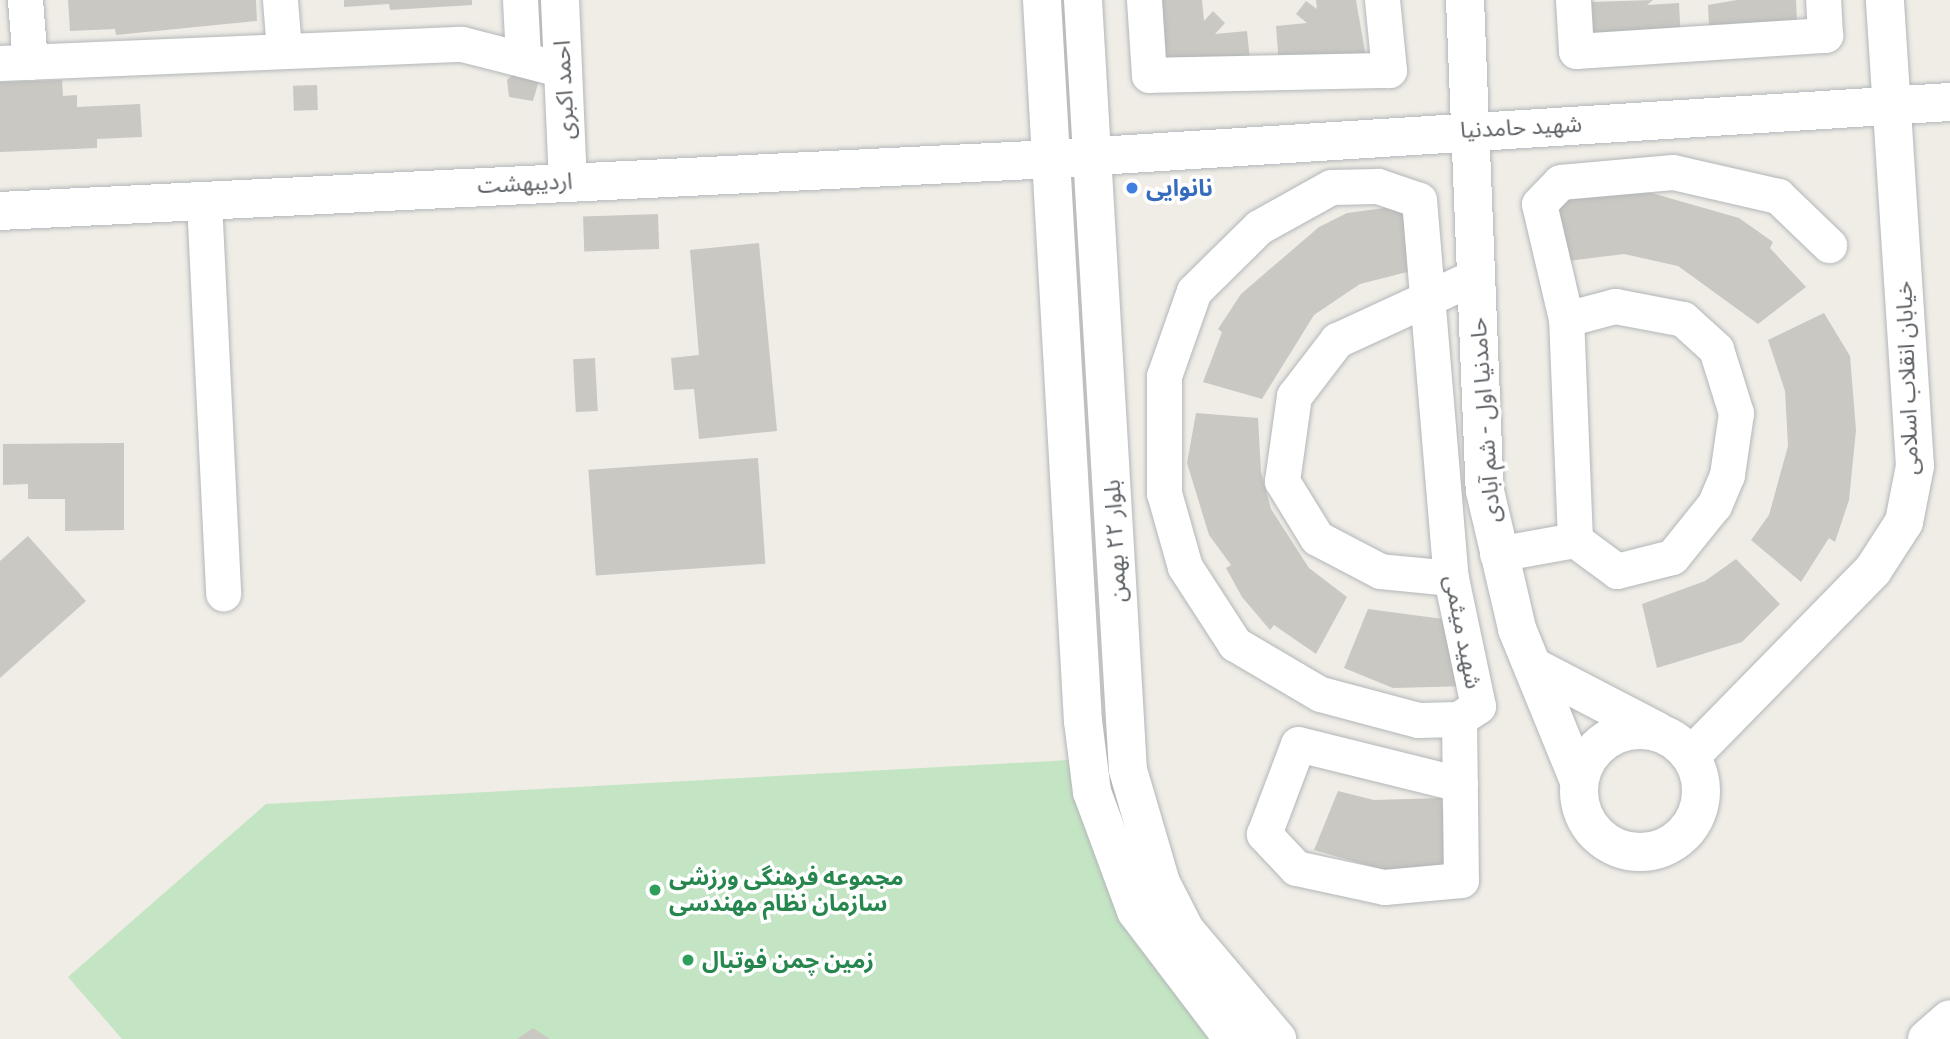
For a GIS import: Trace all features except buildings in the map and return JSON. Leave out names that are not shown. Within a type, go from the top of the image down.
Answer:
[{"type":"street","points":[[25,0],[15,62],[462,44],[523,57],[564,70]]},
{"type":"street","points":[[280,0],[284,50]]},
{"type":"street","points":[[520,0],[523,57]]},
{"type":"street","name":"احمد اکبری","points":[[560,0],[568,180]]},
{"type":"street","name":"بلوار ۲۲ بهمن","points":[[1042,0],[1083,721],[1093,792],[1136,911],[1233,1039]]},
{"type":"street","name":"بلوار ۲۲ بهمن","points":[[1083,0],[1128,770],[1161,883],[1185,930],[1276,1039]]},
{"type":"street","points":[[1144,0],[1149,75],[1389,70],[1382,0]]},
{"type":"street","name":"حامدنیا اول - شم آبادی","points":[[1465,0],[1485,491],[1497,554],[1517,629],[1538,669],[1579,781]]},
{"type":"street","points":[[1573,0],[1576,51],[1825,35],[1823,0]]},
{"type":"street","name":"خیابان انقلاب اسلامی","points":[[1691,756],[1873,570],[1903,522],[1915,466],[1885,0]]},
{"type":"street","name":"شهید حامدنیا","points":[[1051,159],[1469,129],[1950,102]]},
{"type":"street","name":"اردیبهشت","points":[[0,211],[568,180],[1051,159]]},
{"type":"street","points":[[1575,540],[1566,319],[1539,204],[1560,182],[1673,172],[1778,196],[1829,245]]},
{"type":"street","name":"شهید میثمی","points":[[1378,186],[1419,200],[1423,297],[1451,579],[1478,706],[1459,719],[1418,720],[1320,694],[1235,644],[1185,567],[1164,493],[1164,376],[1194,291],[1259,227],[1331,187],[1378,186]]},
{"type":"street","points":[[204,201],[223,594]]},
{"type":"street","points":[[1451,579],[1380,571],[1317,538],[1282,481],[1294,396],[1337,340],[1423,297],[1476,275]]},
{"type":"street","points":[[1497,554],[1575,540],[1617,571],[1672,557],[1714,505],[1727,475],[1737,413],[1716,349],[1683,319],[1615,306],[1566,319]]},
{"type":"street","points":[[1538,669],[1658,732],[1691,756],[1699,774],[1697,813],[1672,844],[1653,851],[1633,852],[1598,836],[1583,811],[1579,781],[1586,761],[1617,733],[1658,732]]},
{"type":"street","points":[[1459,719],[1460,785],[1461,880],[1384,887],[1296,868],[1264,834],[1298,744],[1460,785]]},
{"type":"street","points":[[1927,1039],[1950,1020]]},
{"type":"green space","name":"مجموعه فرهنگی ورزشی سازمان نظام مهندسی","points":[[1069,760],[1225,1039],[122,1039],[68,977],[266,804]]},
{"type":"place","name":"نانوایی","points":[[1132,188]]},
{"type":"place","name":"مجموعه فرهنگی ورزشی سازمان نظام مهندسی","points":[[655,890]]},
{"type":"place","name":"زمین چمن فوتبال","points":[[688,960]]}]
